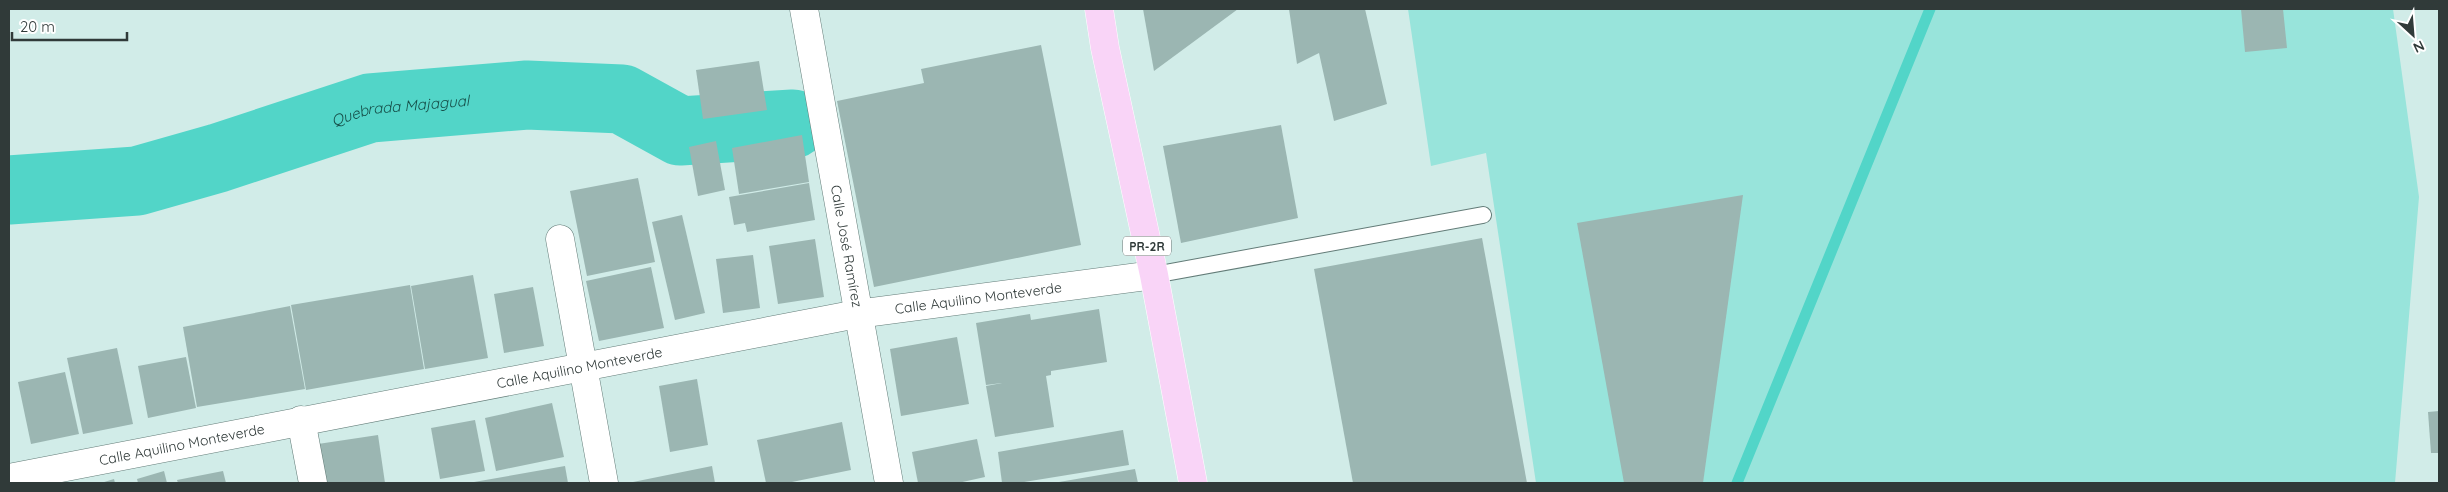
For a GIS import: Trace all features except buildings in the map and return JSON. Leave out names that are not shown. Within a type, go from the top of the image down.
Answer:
[{"type":"main road","name":"PR-2R","points":[[1099,9],[1154,275],[1193,483]]},
{"type":"street","name":"Calle José Ramírez","points":[[804,9],[857,314],[889,483]]},
{"type":"street","points":[[560,239],[604,483]]},
{"type":"street","name":"Calle Aquilino Monteverde","points":[[18,479],[301,420],[857,314],[1154,275]]},
{"type":"street","points":[[301,420],[313,483]]},
{"type":"lane","points":[[1154,275],[1483,215]]},
{"type":"shaded area","points":[[1408,9],[2393,9],[2419,197],[2395,483],[1536,483],[1486,153],[1431,166]]},
{"type":"waterway","points":[[1737,483],[1930,9]]},
{"type":"waterway","name":"Quebrada Majagual","points":[[9,190],[137,181],[218,158],[370,108],[527,95],[622,99],[680,131],[793,124]]}]
